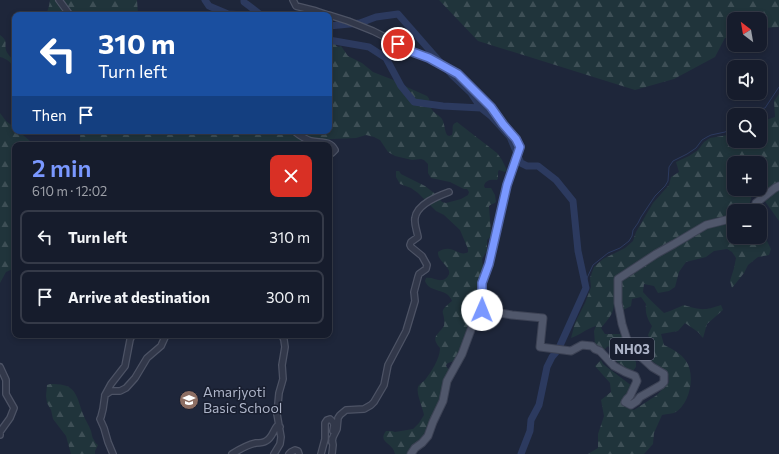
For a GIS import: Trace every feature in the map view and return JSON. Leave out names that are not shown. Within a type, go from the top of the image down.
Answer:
[{"type":"main road","points":[[756,204],[779,186]]},
{"type":"main road","name":"NH03","points":[[482,310],[543,318],[540,347],[571,351],[582,345],[592,346],[600,351],[614,366],[635,376],[637,381],[630,396],[626,399],[626,402],[631,405],[661,385],[664,382],[664,374],[652,367],[629,346],[622,324],[618,303],[618,279],[656,254],[706,225],[727,219]]},
{"type":"main road","points":[[410,454],[414,448],[422,443],[428,436],[443,401],[449,377],[462,354],[476,318],[482,310]]},
{"type":"street","points":[[59,0],[68,12]]},
{"type":"street","points":[[293,0],[296,6],[318,12]]},
{"type":"street","points":[[332,16],[348,21],[387,38],[458,74],[491,107],[516,139],[520,147],[507,185],[489,264],[482,283],[482,310]]},
{"type":"street","points":[[299,134],[313,141],[321,142]]},
{"type":"street","points":[[332,442],[337,429],[340,414],[346,410],[364,409],[371,405],[384,385],[388,365],[406,331],[419,274],[426,269],[427,265],[422,256],[410,244],[418,237],[415,218],[418,210],[429,200],[449,192]]},
{"type":"street","points":[[113,454],[100,420],[105,395],[111,384],[125,366],[131,338]]},
{"type":"street","points":[[105,395],[111,391],[120,391],[126,388],[135,378],[144,361],[161,346],[165,338]]},
{"type":"street","points":[[274,454],[279,447],[281,440],[277,410],[279,393],[283,379],[282,366],[285,344],[283,338]]},
{"type":"street","points":[[0,367],[6,380],[6,394],[14,408],[10,418],[0,432],[0,435]]},
{"type":"street","points":[[321,454],[325,440],[325,423],[328,420],[331,420],[334,423],[332,454]]},
{"type":"street","points":[[232,454],[247,446],[265,442],[271,437],[277,426],[280,428]]},
{"type":"street","points":[[290,454],[295,450],[298,451],[299,454]]},
{"type":"green space","points":[[50,0],[137,0],[138,12],[47,12]]},
{"type":"green space","points":[[439,0],[779,0],[779,27],[767,28],[767,12],[727,12],[727,38],[725,38],[715,57],[674,79],[635,90],[478,41]]},
{"type":"green space","points":[[0,35],[5,41],[7,52],[12,59],[12,65],[0,57]]},
{"type":"green space","points":[[332,39],[335,40],[336,46],[341,46],[348,56],[362,63],[373,72],[427,96],[432,110],[442,119],[447,135],[452,135],[453,126],[457,122],[497,153],[507,170],[505,172],[499,170],[497,180],[489,180],[484,186],[485,188],[491,188],[495,195],[496,202],[489,206],[491,236],[487,240],[487,251],[482,259],[483,267],[481,273],[480,307],[457,360],[446,365],[447,368],[450,369],[427,432],[408,454],[395,454],[394,450],[383,438],[386,431],[395,432],[413,429],[424,415],[418,393],[418,387],[425,380],[437,361],[440,348],[435,339],[437,334],[444,326],[443,310],[452,301],[450,297],[443,292],[431,288],[425,281],[426,278],[442,280],[448,276],[449,270],[438,256],[438,252],[443,249],[451,249],[465,253],[468,252],[468,249],[460,230],[444,215],[436,211],[418,193],[411,188],[400,184],[396,177],[396,171],[399,171],[401,174],[425,186],[442,202],[446,203],[461,199],[468,195],[469,192],[467,189],[450,182],[431,178],[428,173],[428,164],[424,160],[412,160],[395,156],[388,152],[380,140],[366,135],[356,138],[332,139],[320,142],[81,142],[80,134],[332,134]]},
{"type":"green space","points":[[779,94],[779,221],[761,196],[767,196],[767,156],[727,156],[727,196],[752,196],[750,204],[727,204],[727,244],[767,244],[767,241],[771,249],[769,255],[758,257],[748,265],[744,273],[732,288],[730,281],[736,258],[732,252],[727,249],[714,251],[706,257],[686,262],[679,272],[675,287],[669,291],[658,293],[654,286],[644,284],[643,292],[664,313],[684,305],[702,309],[721,305],[723,310],[707,324],[703,338],[698,332],[685,323],[678,331],[661,334],[664,345],[679,353],[686,361],[691,374],[690,389],[680,409],[674,413],[662,415],[654,433],[653,444],[644,454],[588,454],[598,448],[598,434],[604,416],[601,400],[611,392],[610,383],[595,366],[601,360],[603,364],[632,386],[623,398],[623,405],[634,410],[657,395],[669,382],[668,373],[648,358],[653,345],[648,335],[652,326],[647,315],[646,304],[641,297],[632,299],[631,306],[623,310],[622,301],[614,298],[613,311],[601,328],[605,334],[620,334],[625,339],[630,353],[636,362],[636,367],[632,372],[616,361],[608,346],[604,350],[595,345],[594,331],[596,326],[571,338],[575,323],[591,287],[590,278],[594,267],[603,259],[625,248],[633,241],[636,232],[653,203],[669,185],[671,177],[679,172],[676,162],[698,150],[704,142],[710,138],[727,135],[727,148],[767,148],[767,120],[775,117],[774,101]]},
{"type":"green space","points":[[0,113],[12,126],[12,134],[22,134],[30,142],[12,142],[12,269],[6,272],[0,283]]},
{"type":"green space","points":[[47,385],[65,385],[74,391],[93,438],[98,445],[95,454],[71,454],[66,436],[53,419],[51,410],[47,403]]},
{"type":"waterway","points":[[205,0],[209,6],[223,12]]},
{"type":"waterway","points":[[244,0],[244,2],[257,12]]},
{"type":"waterway","points":[[332,26],[360,23],[376,17],[398,14],[452,75],[471,93],[481,108]]},
{"type":"waterway","points":[[332,41],[369,47],[386,58],[401,86],[414,102],[443,106],[481,108],[491,116],[510,137],[521,163],[527,166],[538,166],[556,180],[573,201],[578,251],[586,288],[558,350],[552,357],[547,367],[539,405],[531,420],[530,431],[521,454]]},
{"type":"waterway","points":[[765,108],[779,87]]},
{"type":"waterway","points":[[586,288],[587,278],[593,265],[608,253],[620,248],[629,241],[633,230],[641,217],[655,196],[668,181],[669,167],[673,161],[696,148],[702,140],[707,137],[727,131]]},
{"type":"place","name":"Amarjyoti Basic School","points":[[189,400]]},
{"type":"route","points":[[398,44],[410,51],[429,58],[458,74],[491,107],[516,139],[520,147],[507,185],[489,264],[482,283],[482,310]]}]
